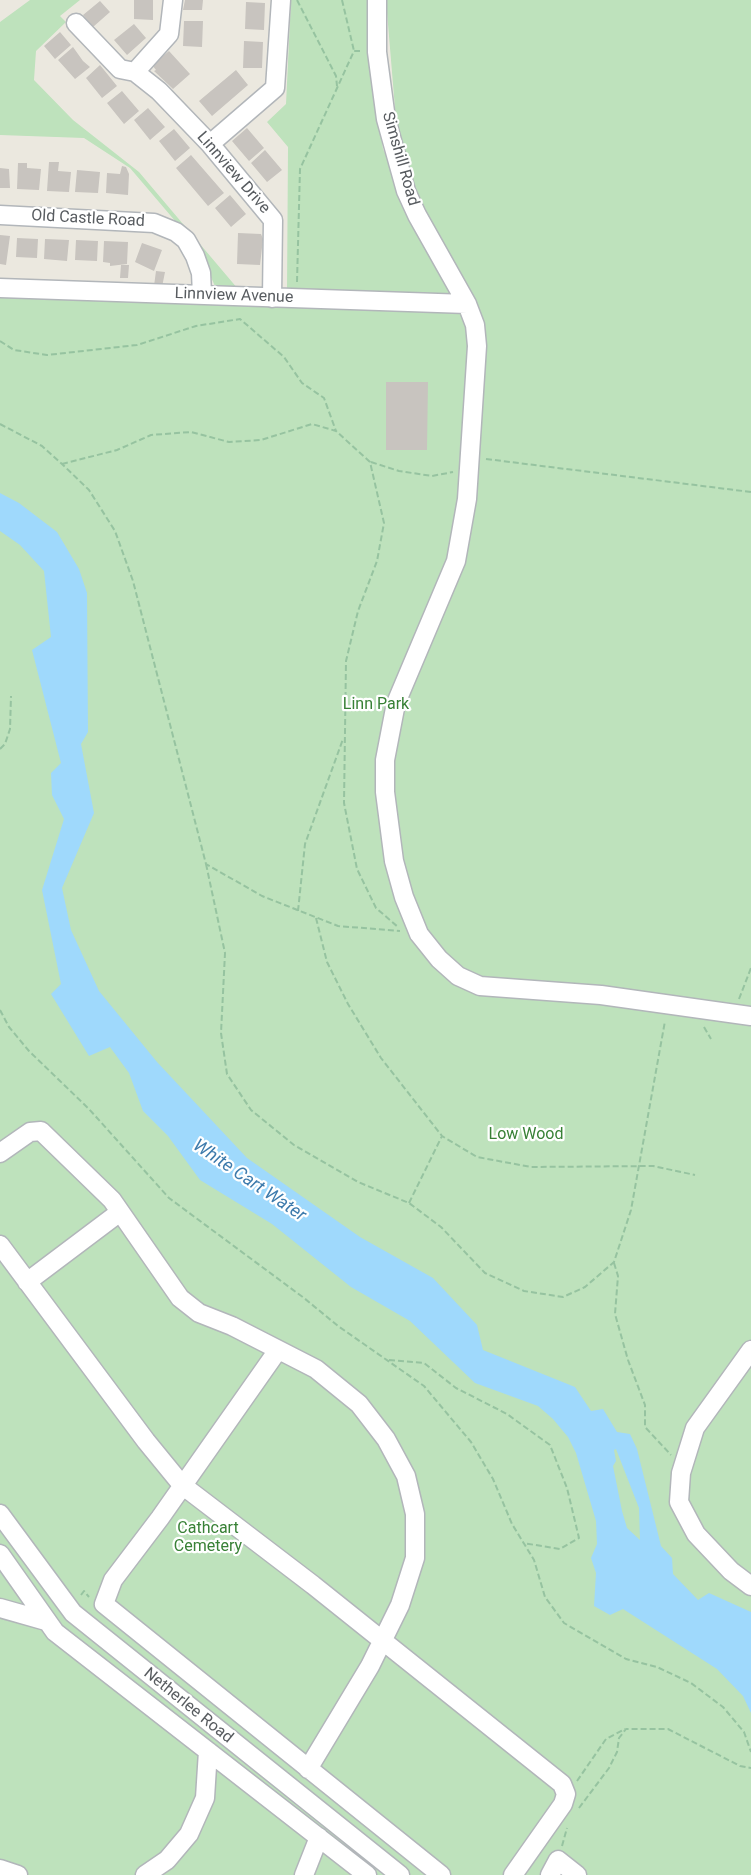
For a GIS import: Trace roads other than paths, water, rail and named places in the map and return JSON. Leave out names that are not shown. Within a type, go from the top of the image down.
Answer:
[{"type":"street","points":[[135,72],[170,34],[173,0]]},
{"type":"street","points":[[210,144],[275,88],[281,0]]},
{"type":"street","name":"Simshill Road","points":[[377,0],[377,52],[386,118],[406,191],[467,304],[475,325],[477,346],[465,508],[456,561],[396,703],[385,760],[385,792],[394,861],[404,897],[419,934],[439,959],[458,976],[480,986],[601,995],[743,1014]]},
{"type":"street","name":"Linnview Drive","points":[[76,23],[120,69],[135,72],[159,91],[210,144],[273,220],[279,298]]},
{"type":"street","name":"Old Castle Road","points":[[0,215],[154,222],[176,232],[186,240],[201,273],[202,294]]},
{"type":"street","name":"Linnview Avenue","points":[[0,288],[467,304]]},
{"type":"street","points":[[0,1153],[30,1132],[41,1131],[80,1167],[120,1212],[180,1298],[199,1313],[316,1369],[359,1404],[386,1439],[406,1476],[415,1514],[415,1558],[384,1641],[308,1769]]},
{"type":"street","points":[[27,1282],[120,1212]]},
{"type":"street","points":[[0,1245],[146,1441],[182,1485],[384,1641],[562,1785],[566,1794],[563,1804],[513,1875]]},
{"type":"street","points":[[278,1350],[113,1580],[104,1604],[441,1875]]},
{"type":"street","points":[[751,1350],[695,1428],[681,1473],[679,1502],[696,1534],[731,1571],[751,1586]]},
{"type":"street","name":"Netherlee Road","points":[[0,1514],[73,1613],[400,1875]]},
{"type":"street","points":[[0,1554],[55,1632],[367,1875]]},
{"type":"street","points":[[0,1608],[46,1620]]},
{"type":"street","points":[[145,1875],[167,1860],[189,1834],[205,1798],[208,1751]]},
{"type":"street","points":[[304,1870],[319,1837]]},
{"type":"street","points":[[554,1868],[577,1875]]},
{"type":"street","points":[[0,1869],[6,1875]]},
{"type":"street","points":[[0,1869],[18,1875]]},
{"type":"water","name":"White Cart Water","points":[[0,493],[19,503],[57,532],[79,569],[87,593],[88,732],[81,744],[94,813],[62,888],[71,930],[99,991],[157,1062],[247,1158],[360,1237],[433,1278],[477,1325],[483,1350],[575,1387],[591,1411],[603,1409],[617,1432],[630,1434],[637,1449],[661,1546],[672,1558],[673,1574],[698,1600],[709,1593],[751,1612],[751,1713],[743,1696],[717,1669],[623,1609],[610,1615],[594,1606],[596,1573],[591,1558],[597,1544],[596,1521],[576,1453],[568,1437],[553,1419],[538,1406],[475,1383],[410,1321],[351,1287],[272,1224],[200,1180],[168,1136],[143,1111],[129,1073],[110,1047],[89,1056],[51,994],[61,984],[42,890],[64,819],[52,795],[51,773],[61,763],[32,650],[51,637],[44,571],[20,545],[0,531]],"holes":[[[616,1449],[639,1508],[640,1540],[627,1528],[622,1511],[613,1466],[616,1461],[614,1450]]]},
{"type":"park label","name":"Linn Park","points":[[376,705]]},
{"type":"park label","name":"Low Wood","points":[[526,1135]]},
{"type":"park label","name":"Cathcart Cemetery","points":[[208,1538]]}]
